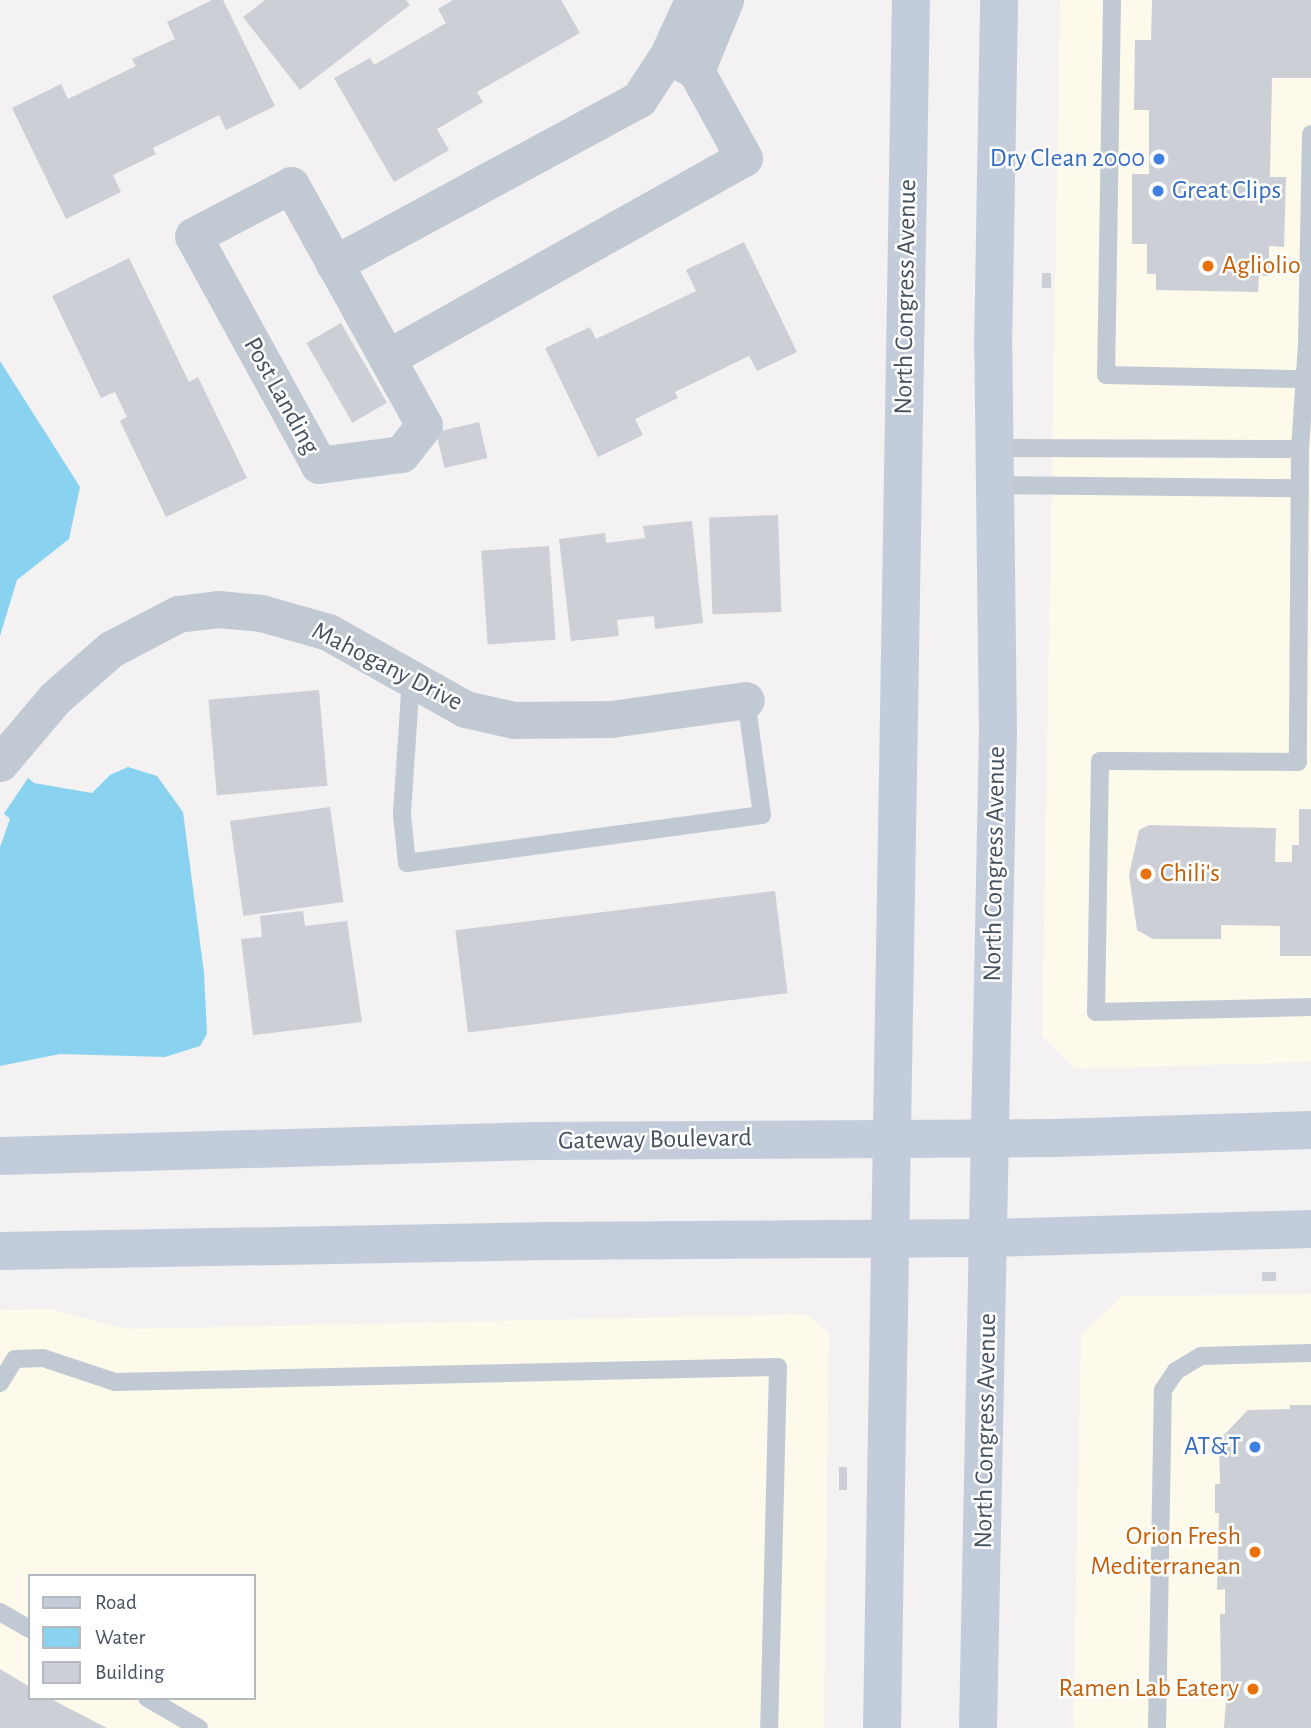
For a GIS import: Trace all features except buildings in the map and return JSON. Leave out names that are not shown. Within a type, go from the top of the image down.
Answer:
[{"type":"main road","name":"North Congress Avenue","points":[[882,1728],[888,1239],[911,0]]},
{"type":"main road","name":"North Congress Avenue","points":[[978,1728],[998,733],[994,466],[999,0]]},
{"type":"main road","name":"Gateway Boulevard","points":[[0,1156],[1311,1130]]},
{"type":"main road","points":[[0,1251],[989,1238],[1311,1229]]},
{"type":"street","points":[[387,358],[744,158],[682,63],[693,0]]},
{"type":"street","points":[[334,264],[639,99],[682,63],[725,0]]},
{"type":"street","name":"Post Landing","points":[[291,185],[387,358],[424,425],[401,454],[319,465],[193,236],[291,185]]},
{"type":"street","name":"Mahogany Drive","points":[[7,754],[93,662],[131,635],[178,614],[218,609],[299,622],[328,632],[464,709],[530,722],[611,719],[746,700]]},
{"type":"lane","points":[[1112,0],[1106,375],[1303,379]]},
{"type":"lane","points":[[1311,134],[1307,344],[1300,449],[1304,764],[1100,761],[1096,1012],[1311,1007]]},
{"type":"lane","points":[[994,466],[1300,449]]},
{"type":"lane","points":[[994,466],[1300,488]]},
{"type":"lane","points":[[411,678],[402,816],[407,863],[762,815],[746,700]]},
{"type":"lane","points":[[1157,1728],[1163,1390],[1176,1371],[1201,1356],[1311,1353]]},
{"type":"lane","points":[[0,1383],[15,1359],[43,1358],[116,1382],[778,1367],[769,1728]]},
{"type":"lane","points":[[0,1612],[28,1628]]},
{"type":"lane","points":[[151,1700],[200,1728]]},
{"type":"shaded area","points":[[1060,0],[1311,0],[1311,1062],[1075,1069],[1042,1036]]},
{"type":"shaded area","points":[[1311,1294],[1311,1728],[1073,1728],[1081,1335],[1122,1296]]},
{"type":"shaded area","points":[[51,1309],[125,1329],[807,1314],[829,1333],[824,1728],[0,1728],[0,1310]]},
{"type":"water","points":[[0,361],[80,487],[69,539],[17,580],[0,636]]},
{"type":"water","points":[[0,753],[34,783],[92,793],[110,775],[128,767],[157,776],[183,812],[204,973],[207,1034],[200,1046],[165,1057],[60,1054],[0,1066],[0,847],[10,819],[0,810]]},
{"type":"pier","points":[[0,750],[30,775],[3,815],[0,812]]},
{"type":"place","name":"Dry Clean 2000","points":[[1159,159]]},
{"type":"place","name":"Great Clips","points":[[1158,191]]},
{"type":"place","name":"Agliolio","points":[[1208,266]]},
{"type":"place","name":"Chili's","points":[[1146,874]]},
{"type":"place","name":"AT&T","points":[[1255,1447]]},
{"type":"place","name":"Orion Fresh Mediterranean","points":[[1255,1552]]},
{"type":"place","name":"Ramen Lab Eatery","points":[[1253,1689]]}]
